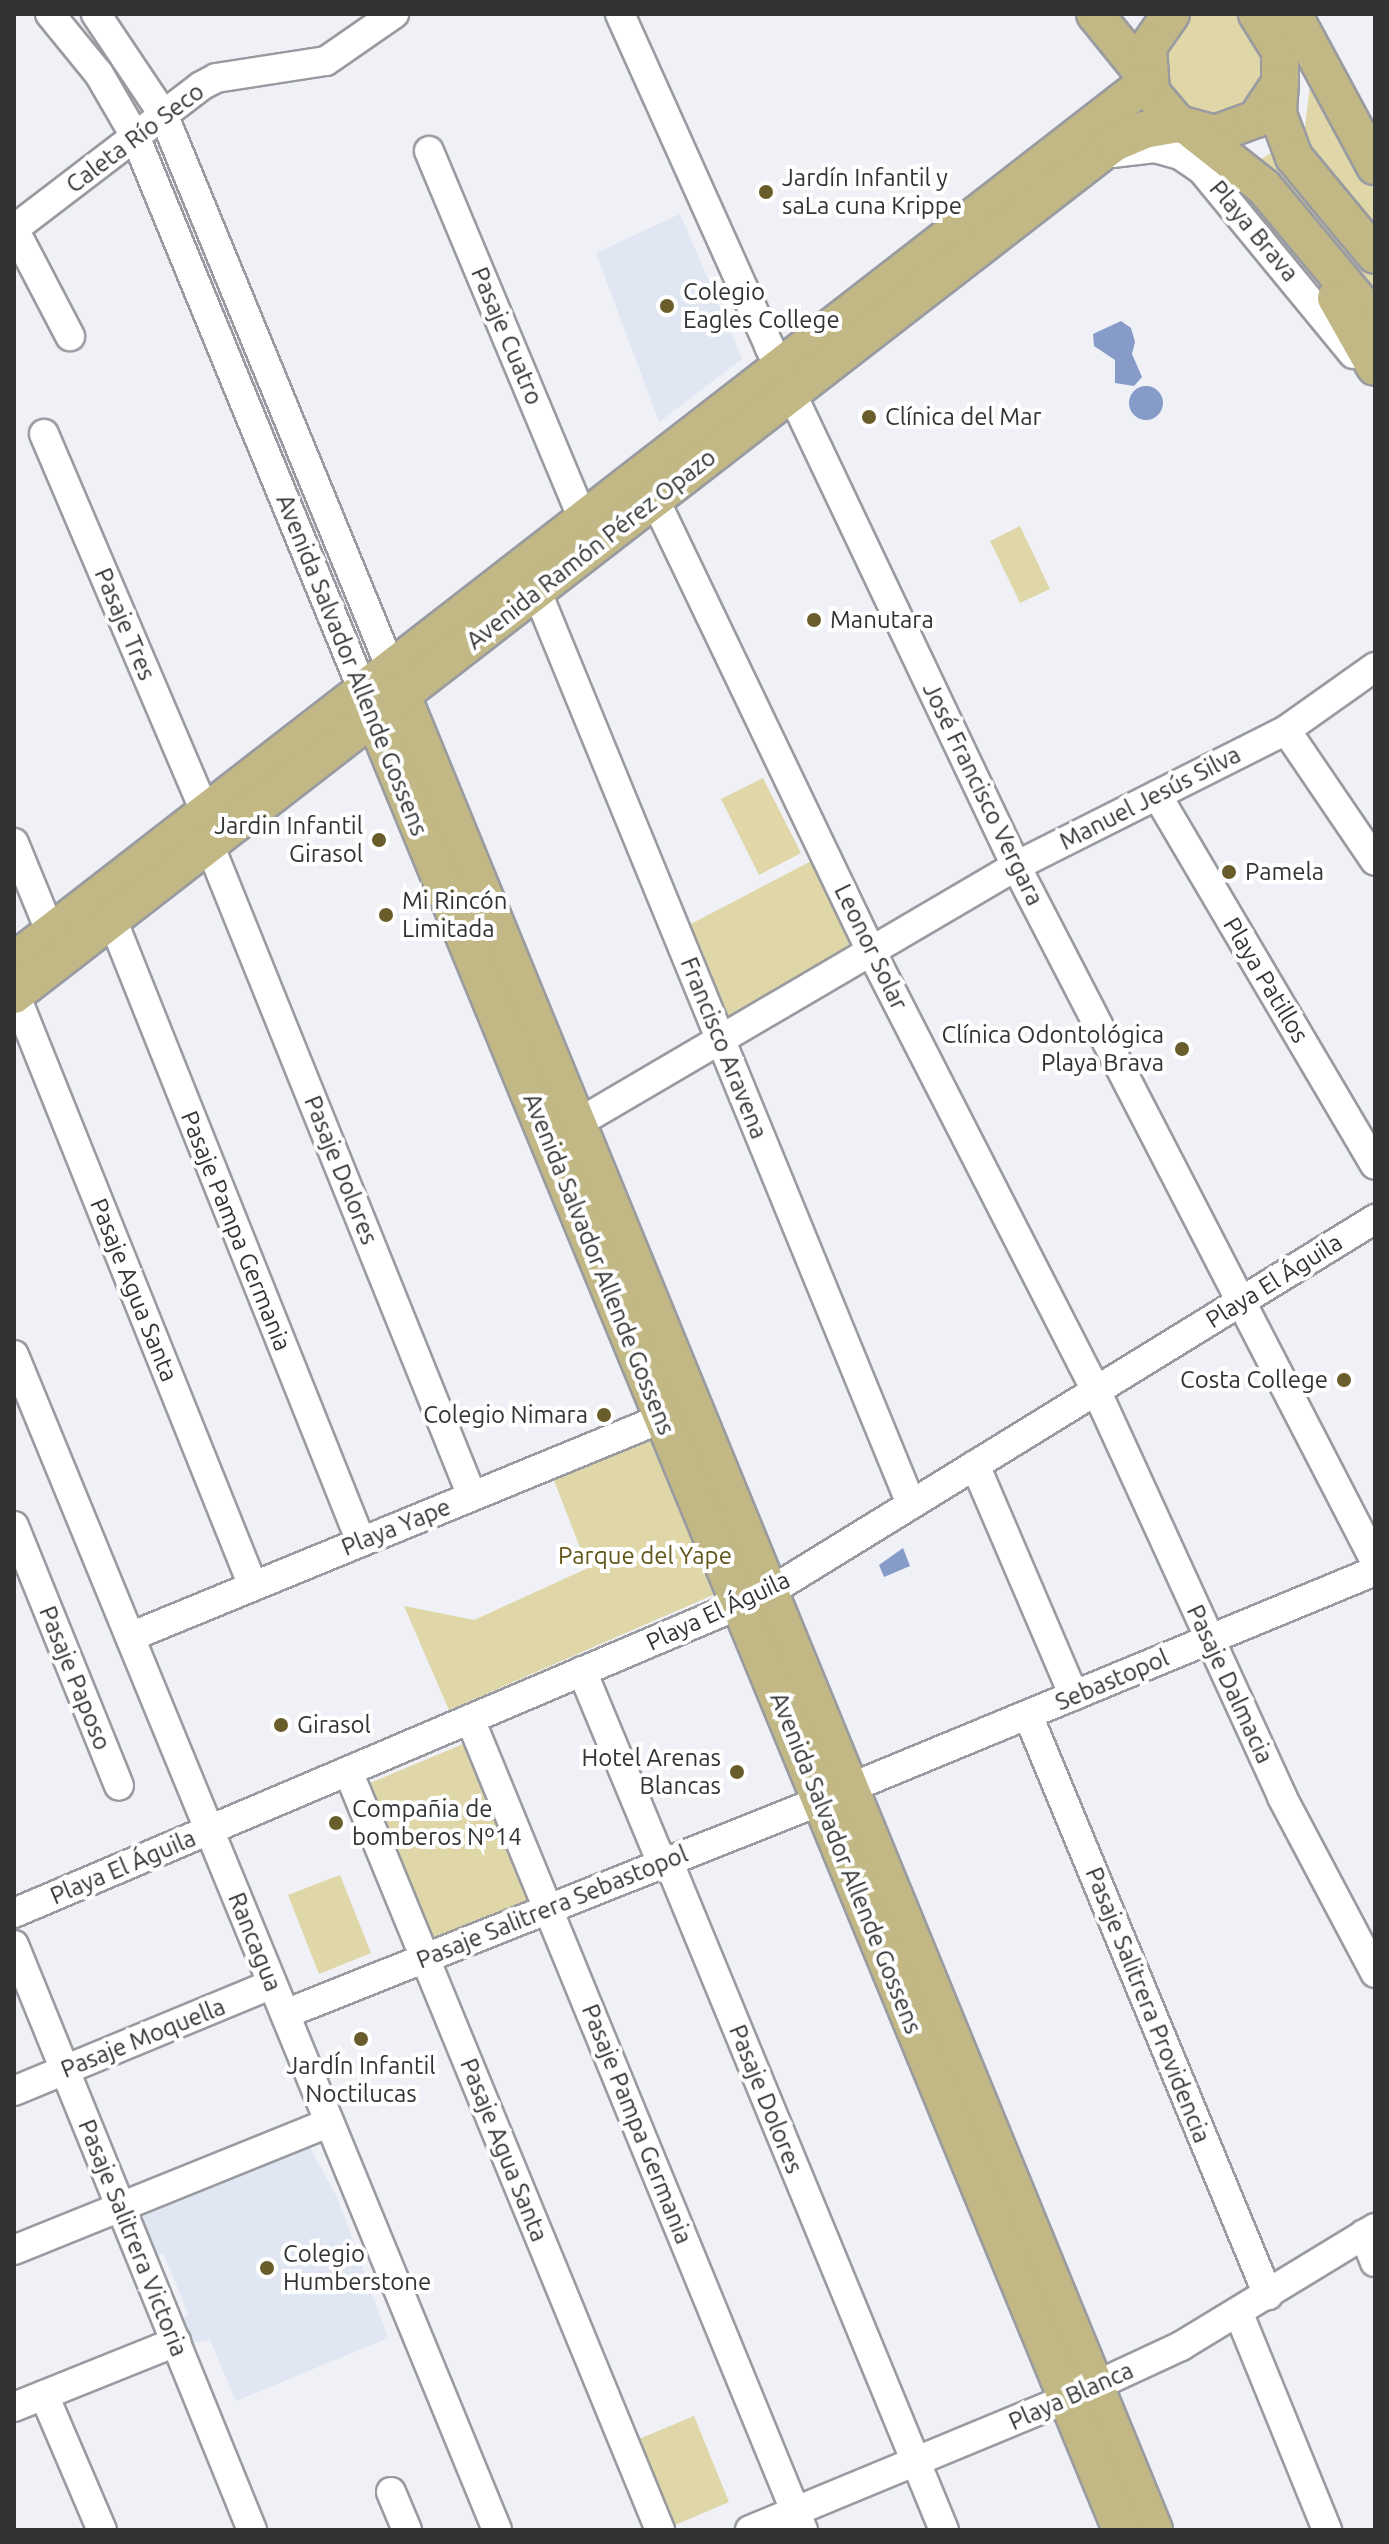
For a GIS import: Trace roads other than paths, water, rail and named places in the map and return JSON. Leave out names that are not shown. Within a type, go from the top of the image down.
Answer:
[{"type":"main road","points":[[1095,14],[1147,80],[1162,111],[1248,172],[1375,320]]},
{"type":"main road","points":[[1147,80],[1152,38],[1171,14]]},
{"type":"main road","points":[[1258,14],[1280,51],[1278,114],[1294,157],[1375,255]]},
{"type":"main road","points":[[1293,14],[1375,166]]},
{"type":"main road","name":"Avenida Ramón Pérez Opazo","points":[[383,694],[537,592],[655,500],[786,381],[1147,80]]},
{"type":"main road","name":"Avenida Ramón Pérez Opazo","points":[[14,983],[51,933],[208,829],[383,694],[584,521],[786,381],[1096,157],[1128,136],[1186,128],[1215,134],[1247,126],[1265,112],[1280,83]]},
{"type":"main road","points":[[1294,223],[1375,367]]},
{"type":"main road","name":"Avenida Salvador Allende Gossens","points":[[383,694],[1081,2393],[1154,2530]]},
{"type":"main road","name":"Avenida Ramón Pérez Opazo","points":[[14,983],[112,919],[208,829]]},
{"type":"main road","name":"Avenida Salvador Allende Gossens","points":[[563,1132],[663,1418],[754,1598]]},
{"type":"main road","name":"Avenida Salvador Allende Gossens","points":[[1081,2393],[1121,2530]]},
{"type":"street","name":"Avenida Salvador Allende Gossens","points":[[50,14],[99,74],[135,136],[383,694]]},
{"type":"street","name":"Avenida Salvador Allende Gossens","points":[[96,14],[163,114],[383,694]]},
{"type":"street","name":"Caleta Río Seco","points":[[14,229],[163,114],[216,78],[326,61],[394,14]]},
{"type":"street","name":"José Francisco Vergara","points":[[620,14],[786,381],[1016,866],[1375,1561]]},
{"type":"street","name":"Playa Brava","points":[[1096,157],[1155,148],[1180,155],[1202,170],[1375,382]]},
{"type":"street","name":"Pasaje Cuatro","points":[[429,151],[584,521]]},
{"type":"street","points":[[14,229],[70,336]]},
{"type":"street","name":"Pasaje Tres","points":[[44,434],[208,829]]},
{"type":"street","name":"Leonor Solar","points":[[655,500],[871,951],[1096,1390]]},
{"type":"street","name":"Francisco Aravena","points":[[537,592],[911,1504]]},
{"type":"street","name":"Manuel Jesús Silva","points":[[563,1132],[1016,866],[1286,730],[1375,667]]},
{"type":"street","points":[[1286,730],[1375,861]]},
{"type":"street","name":"Playa Patillos","points":[[1157,795],[1375,1165]]},
{"type":"street","name":"Pasaje Dolores","points":[[208,829],[472,1496]]},
{"type":"street","points":[[14,843],[51,933]]},
{"type":"street","name":"Pasaje Pampa Germania","points":[[112,919],[361,1542]]},
{"type":"street","name":"Pasaje Agua Santa","points":[[14,983],[253,1586]]},
{"type":"street","name":"Playa El Águila","points":[[14,1913],[754,1598],[1375,1219]]},
{"type":"street","name":"Rancagua","points":[[14,1355],[497,2530]]},
{"type":"street","name":"Pasaje Dalmacia","points":[[1096,1390],[1209,1640],[1314,1860],[1375,1973]]},
{"type":"street","name":"Playa Yape","points":[[130,1637],[663,1418]]},
{"type":"street","points":[[975,1465],[1074,1696]]},
{"type":"street","name":"Pasaje Paposo","points":[[14,1526],[119,1786]]},
{"type":"street","name":"Sebastopol","points":[[835,1795],[1375,1571]]},
{"type":"street","name":"Pasaje Dolores","points":[[582,1671],[666,1863],[944,2530]]},
{"type":"street","name":"Pasaje Salitrera Providencia","points":[[1028,1715],[1268,2295]]},
{"type":"street","name":"Pasaje Pampa Germania","points":[[470,1719],[799,2521]]},
{"type":"street","name":"Pasaje Agua Santa","points":[[348,1771],[660,2530]]},
{"type":"street","name":"Pasaje Salitrera Sebastopol","points":[[285,2014],[835,1795]]},
{"type":"street","name":"Pasaje Salitrera Victoria","points":[[14,1945],[252,2530]]},
{"type":"street","name":"Pasaje Moquella","points":[[14,2091],[272,1984]]},
{"type":"street","points":[[14,2250],[329,2123]]},
{"type":"street","points":[[1370,2231],[1375,2262]]},
{"type":"street","name":"Playa Blanca","points":[[750,2530],[799,2521],[916,2462],[1081,2393],[1239,2314],[1370,2231]]},
{"type":"street","points":[[1239,2314],[1327,2530]]},
{"type":"street","points":[[14,2407],[176,2342]]},
{"type":"street","points":[[44,2395],[102,2530]]},
{"type":"street","points":[[391,2492],[407,2530]]},
{"type":"water","points":[[1121,321],[1131,328],[1135,342],[1132,354],[1142,377],[1134,386],[1115,383],[1115,360],[1094,346],[1093,334]]},
{"type":"water","points":[[1146,386],[1158,391],[1163,403],[1158,415],[1146,420],[1134,415],[1129,403],[1134,391]]},
{"type":"water","points":[[903,1548],[910,1566],[884,1577],[879,1565]]},
{"type":"place","name":"Jardín Infantil y saLa cuna Krippe","points":[[766,192]]},
{"type":"place","name":"Colegio Eagles College","points":[[667,306]]},
{"type":"place","name":"Clínica del Mar","points":[[869,417]]},
{"type":"place","name":"Manutara","points":[[814,620]]},
{"type":"place","name":"Jardin Infantil Girasol","points":[[379,840]]},
{"type":"place","name":"Pamela","points":[[1229,872]]},
{"type":"place","name":"Mi Rincón Limitada","points":[[386,915]]},
{"type":"place","name":"Clínica Odontológica Playa Brava","points":[[1182,1049]]},
{"type":"place","name":"Costa College","points":[[1344,1380]]},
{"type":"place","name":"Colegio Nimara","points":[[604,1415]]},
{"type":"place","name":"Girasol","points":[[281,1725]]},
{"type":"place","name":"Hotel Arenas Blancas","points":[[737,1772]]},
{"type":"place","name":"Compañia de bomberos Nº14","points":[[336,1823]]},
{"type":"place","name":"JardÍn Infantil Noctilucas","points":[[361,2039]]},
{"type":"place","name":"Colegio Humberstone","points":[[267,2268]]},
{"type":"park label","name":"Parque del Yape","points":[[645,1556]]}]
